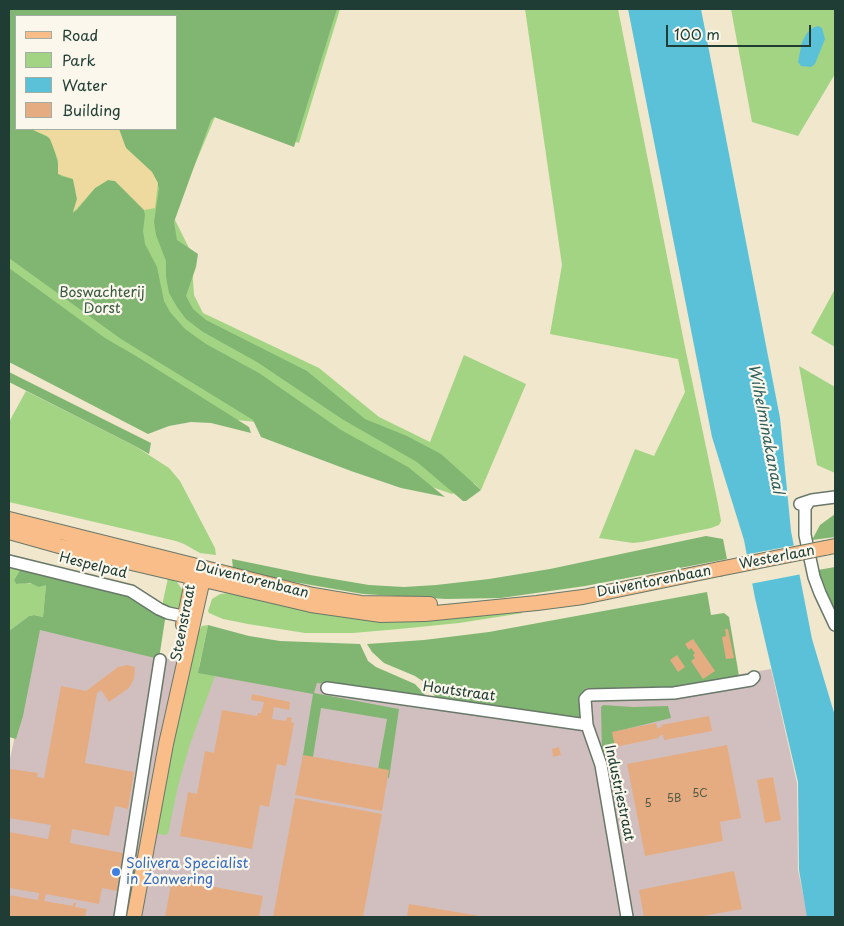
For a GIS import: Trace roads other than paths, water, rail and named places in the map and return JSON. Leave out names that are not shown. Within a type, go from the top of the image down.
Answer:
[{"type":"main road","name":"Duiventorenbaan","points":[[9,519],[198,574]]},
{"type":"main road","name":"Duiventorenbaan","points":[[9,532],[59,546],[313,595],[361,602],[416,605],[537,603],[583,597],[719,569]]},
{"type":"main road","name":"Westerlaan","points":[[719,569],[830,547]]},
{"type":"main road","name":"Steenstraat","points":[[127,916],[146,850],[198,574]]},
{"type":"street","points":[[835,497],[803,503],[805,508],[805,536],[814,577],[835,625]]},
{"type":"street","name":"Hespelpad","points":[[9,561],[131,591],[159,609],[190,617]]},
{"type":"street","name":"Steenstraat","points":[[127,916],[130,848],[160,660]]},
{"type":"street","name":"Industriestraat","points":[[627,917],[601,765],[587,725],[584,699],[589,695],[674,693],[751,680],[754,677]]},
{"type":"street","name":"Houtstraat","points":[[328,688],[587,725]]},
{"type":"street","points":[[130,848],[146,850]]},
{"type":"water","name":"Wilhelminakanaal","points":[[628,9],[701,9],[780,418],[791,531],[812,639],[835,716],[835,917],[807,917],[799,870],[798,782],[755,598],[744,540],[712,437]]},
{"type":"water","points":[[818,26],[822,28],[825,39],[815,64],[811,67],[801,66],[798,62],[802,42],[812,28]]},
{"type":"place","name":"Solivera Specialist in Zonwering","points":[[116,872]]},
{"type":"park label","name":"Boswachterij Dorst","points":[[102,302]]}]
